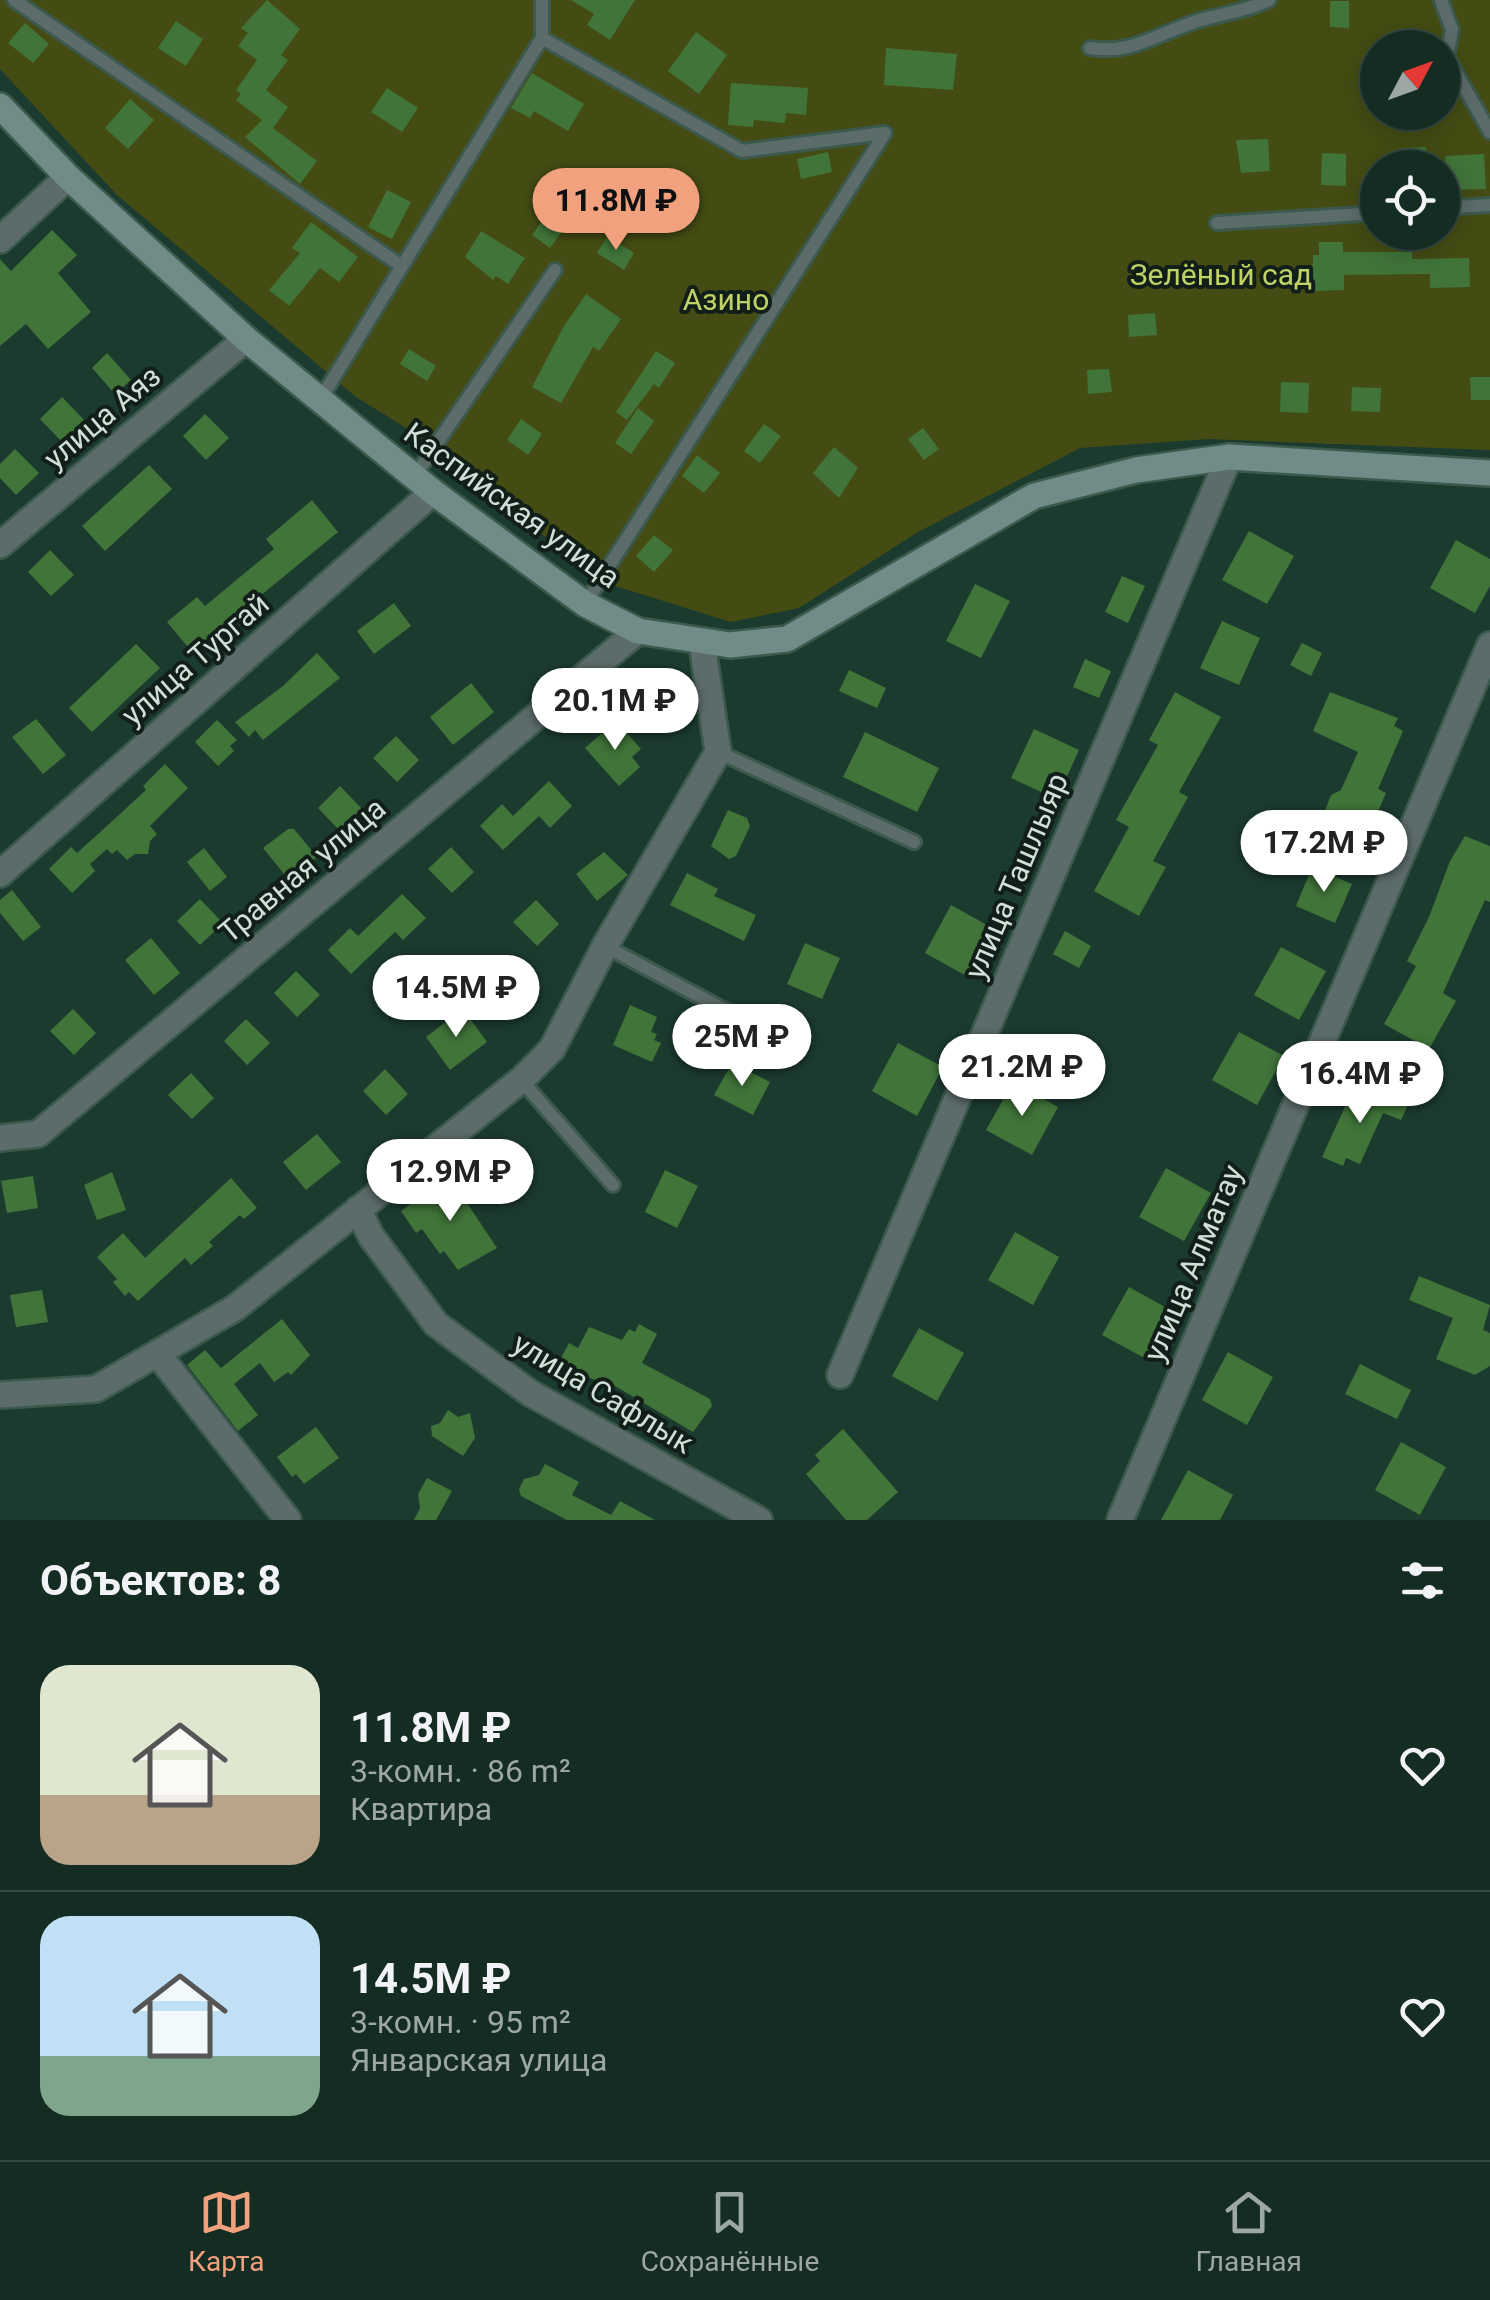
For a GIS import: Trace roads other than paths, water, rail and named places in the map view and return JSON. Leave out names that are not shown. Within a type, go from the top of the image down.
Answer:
[{"type":"street","name":"Каспийская улица","points":[[0,106],[68,177],[246,339],[320,400],[424,485],[585,604],[638,631],[730,645],[787,639],[1034,496],[1136,470],[1229,458],[1490,473]]},
{"type":"street","points":[[0,240],[68,177]]},
{"type":"street","name":"улица Аяз","points":[[0,545],[246,339]]},
{"type":"street","name":"улица Ташлыяр","points":[[840,1375],[1229,458]]},
{"type":"street","name":"улица Тургай","points":[[0,874],[424,485]]},
{"type":"street","name":"Травная улица","points":[[0,1138],[38,1134],[638,631]]},
{"type":"street","points":[[0,1396],[96,1389],[235,1308],[520,1080],[552,1049],[606,946],[718,752],[702,643]]},
{"type":"street","name":"улица Алматау","points":[[1120,1520],[1490,645]]},
{"type":"street","name":"улица Сафлык","points":[[358,1209],[371,1236],[436,1324],[530,1393],[758,1520]]},
{"type":"street","points":[[158,1353],[288,1520]]},
{"type":"lane","points":[[14,0],[400,265]]},
{"type":"lane","points":[[320,400],[542,38],[542,0]]},
{"type":"lane","points":[[1090,48],[1104,51],[1139,46],[1194,22],[1251,9],[1269,0]]},
{"type":"lane","points":[[1441,0],[1452,30],[1447,57],[1490,132]]},
{"type":"lane","points":[[542,38],[742,151],[884,133],[585,604]]},
{"type":"lane","points":[[1460,207],[1490,205]]},
{"type":"lane","points":[[1217,223],[1360,213]]},
{"type":"lane","points":[[424,485],[555,270]]},
{"type":"lane","points":[[718,752],[914,842]]},
{"type":"lane","points":[[606,946],[781,1040]]},
{"type":"lane","points":[[520,1080],[614,1185]]},
{"type":"park label","name":"Зелёный сад","points":[[1221,274]]},
{"type":"park label","name":"Азино","points":[[726,299]]}]
